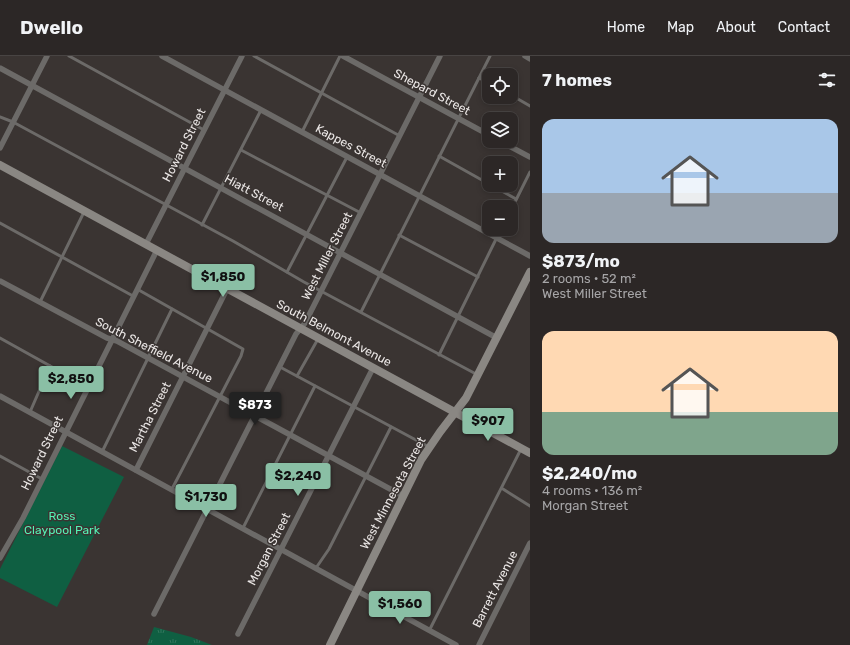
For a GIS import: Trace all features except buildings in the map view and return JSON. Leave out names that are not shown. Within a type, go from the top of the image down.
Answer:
[{"type":"main road","name":"South Belmont Avenue","points":[[0,165],[530,453]]},
{"type":"main road","name":"West Minnesota Street","points":[[330,645],[403,496],[429,447],[466,398],[530,272]]},
{"type":"street","points":[[0,148],[47,56]]},
{"type":"street","name":"Kappes Street","points":[[162,56],[530,256]]},
{"type":"street","name":"Howard Street","points":[[146,244],[242,56]]},
{"type":"street","name":"Shepard Street","points":[[343,56],[482,131]]},
{"type":"street","points":[[525,56],[530,59]]},
{"type":"street","name":"West Miller Street","points":[[154,614],[300,328],[321,291],[361,213],[438,57]]},
{"type":"street","name":"Hiatt Street","points":[[0,68],[497,338]]},
{"type":"street","points":[[513,148],[530,157]]},
{"type":"street","name":"Howard Street","points":[[0,558],[23,518],[65,431],[157,250]]},
{"type":"street","name":"South Sheffield Avenue","points":[[0,280],[148,357],[403,496]]},
{"type":"street","name":"Martha Street","points":[[136,470],[227,289]]},
{"type":"street","name":"Morgan Street","points":[[238,634],[373,368]]},
{"type":"street","points":[[0,396],[456,645]]},
{"type":"street","name":"Barrett Avenue","points":[[479,645],[530,544]]},
{"type":"lane","points":[[69,56],[204,130]]},
{"type":"lane","points":[[254,56],[400,136]]},
{"type":"lane","points":[[302,132],[340,56]]},
{"type":"lane","points":[[361,312],[490,56]]},
{"type":"lane","points":[[518,99],[530,106]]},
{"type":"lane","points":[[202,225],[261,110]]},
{"type":"lane","points":[[0,117],[13,122],[321,291],[478,375]]},
{"type":"lane","points":[[241,150],[361,213]]},
{"type":"lane","points":[[287,272],[347,156]]},
{"type":"lane","points":[[439,156],[482,180]]},
{"type":"lane","points":[[504,192],[516,199],[530,172]]},
{"type":"lane","points":[[40,302],[85,211]]},
{"type":"lane","points":[[0,223],[134,296]]},
{"type":"lane","points":[[399,234],[478,277]]},
{"type":"lane","points":[[439,354],[497,238]]},
{"type":"lane","points":[[137,289],[243,349],[172,489]]},
{"type":"lane","points":[[102,452],[172,309]]},
{"type":"lane","points":[[0,338],[88,387]]},
{"type":"lane","points":[[297,376],[318,338]]},
{"type":"lane","points":[[30,412],[50,366]]},
{"type":"lane","points":[[280,367],[429,447]]},
{"type":"lane","points":[[243,528],[315,386]]},
{"type":"lane","points":[[316,568],[329,549],[391,427]]},
{"type":"lane","points":[[429,631],[503,489],[522,449]]},
{"type":"lane","points":[[0,456],[42,479]]},
{"type":"lane","points":[[503,489],[530,506]]},
{"type":"green space","name":"Ross Claypool Park","points":[[62,446],[124,477],[57,607],[0,578],[0,569]]},
{"type":"green space","points":[[154,627],[191,637],[212,645],[147,645]]}]
